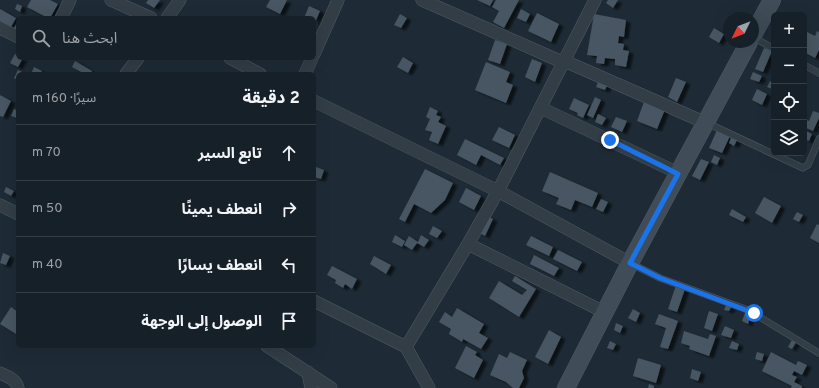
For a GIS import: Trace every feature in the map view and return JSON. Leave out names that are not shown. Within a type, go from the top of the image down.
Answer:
[{"type":"street","points":[[62,16],[70,0]]},
{"type":"street","points":[[111,0],[147,16]]},
{"type":"street","points":[[168,16],[180,0]]},
{"type":"street","points":[[316,50],[338,0]]},
{"type":"street","points":[[422,0],[706,123]]},
{"type":"street","points":[[406,347],[498,191],[595,0]]},
{"type":"street","points":[[759,25],[772,0]]},
{"type":"street","points":[[0,28],[16,36]]},
{"type":"street","points":[[566,388],[604,312],[746,48]]},
{"type":"street","points":[[128,72],[136,60]]},
{"type":"street","points":[[234,60],[256,72]]},
{"type":"street","points":[[306,72],[311,60]]},
{"type":"street","points":[[316,101],[498,191],[630,263]]},
{"type":"street","points":[[541,108],[678,174]]},
{"type":"street","points":[[0,205],[16,213]]},
{"type":"street","points":[[468,244],[604,312]]},
{"type":"street","points":[[316,302],[406,347],[429,388]]},
{"type":"street","points":[[270,348],[331,388]]},
{"type":"street","points":[[308,372],[311,388]]},
{"type":"street","points":[[0,373],[14,380],[17,383],[18,388]]},
{"type":"lane","points":[[759,40],[772,48]]},
{"type":"lane","points":[[807,67],[819,73]]},
{"type":"lane","points":[[706,123],[804,168],[808,165],[819,139]]},
{"type":"lane","points":[[630,263],[660,278],[748,310],[819,353]]},
{"type":"building","points":[[31,0],[50,0],[58,4],[51,16],[44,16],[27,7]]},
{"type":"building","points":[[148,0],[160,0],[154,8],[146,3]]},
{"type":"building","points":[[270,0],[287,0],[280,14],[266,7]]},
{"type":"building","points":[[477,0],[493,0],[490,6]]},
{"type":"building","points":[[496,0],[519,0],[504,28],[493,22],[499,11],[492,7]]},
{"type":"building","points":[[608,0],[618,0],[613,8],[606,3]]},
{"type":"building","points":[[17,4],[22,6],[20,12],[15,9]]},
{"type":"building","points":[[309,6],[320,11],[316,20],[316,16],[305,16]]},
{"type":"building","points":[[0,9],[16,18],[11,27],[0,21]]},
{"type":"building","points":[[521,9],[530,14],[526,22],[517,18]]},
{"type":"building","points":[[537,13],[559,24],[551,42],[528,31]]},
{"type":"building","points":[[400,14],[407,18],[401,28],[394,25]]},
{"type":"building","points":[[594,14],[626,20],[624,37],[619,36],[618,43],[624,44],[623,50],[629,51],[626,67],[615,65],[615,59],[605,58],[604,64],[596,63],[597,56],[587,55]]},
{"type":"building","points":[[714,28],[723,33],[719,43],[709,37]]},
{"type":"building","points":[[817,31],[819,32],[819,50],[815,58],[807,54],[807,32],[815,36]]},
{"type":"building","points":[[495,40],[507,44],[500,64],[488,60]]},
{"type":"building","points":[[764,48],[771,51],[763,72],[755,69]]},
{"type":"building","points":[[15,54],[16,60],[22,60],[18,67],[10,63]]},
{"type":"building","points":[[403,57],[413,63],[408,73],[397,67]]},
{"type":"building","points":[[532,59],[542,63],[535,82],[525,77]]},
{"type":"building","points":[[75,61],[92,71],[81,72],[72,67]]},
{"type":"building","points":[[486,62],[510,72],[506,82],[513,85],[506,103],[475,90]]},
{"type":"building","points":[[34,67],[42,71],[42,72],[32,72]]},
{"type":"building","points":[[753,72],[762,76],[759,82],[750,79]]},
{"type":"building","points":[[600,77],[609,81],[605,90],[596,87]]},
{"type":"building","points":[[676,78],[686,82],[677,102],[668,97]]},
{"type":"building","points":[[770,81],[771,82],[771,89],[767,87]]},
{"type":"building","points":[[757,89],[767,94],[762,105],[752,100]]},
{"type":"building","points":[[0,95],[11,101],[3,117],[0,116]]},
{"type":"building","points":[[595,97],[601,100],[593,118],[587,115]]},
{"type":"building","points":[[574,98],[589,105],[583,118],[577,115],[578,113],[569,109]]},
{"type":"building","points":[[645,99],[666,107],[657,129],[637,121]]},
{"type":"building","points":[[430,107],[438,111],[436,115],[441,117],[438,122],[446,126],[438,144],[429,140],[432,132],[425,130],[430,119],[426,117]]},
{"type":"building","points":[[14,109],[16,110],[16,118],[11,116]]},
{"type":"building","points":[[813,111],[819,113],[819,118],[813,131],[807,128],[807,120],[809,121]]},
{"type":"building","points":[[598,114],[606,118],[602,125],[595,122]]},
{"type":"building","points":[[616,117],[627,121],[622,132],[611,127]]},
{"type":"building","points":[[499,127],[515,135],[509,148],[492,140]]},
{"type":"building","points":[[717,130],[730,136],[722,153],[709,148]]},
{"type":"building","points":[[807,132],[812,134],[809,141],[807,140]]},
{"type":"building","points":[[731,138],[737,140],[734,146],[729,143]]},
{"type":"building","points":[[465,139],[504,158],[500,165],[481,155],[476,165],[457,155]]},
{"type":"building","points":[[714,155],[720,158],[717,165],[711,162]]},
{"type":"building","points":[[701,159],[709,162],[700,180],[692,176]]},
{"type":"building","points":[[316,167],[324,170],[321,179],[316,178]]},
{"type":"building","points":[[425,169],[453,183],[445,200],[431,213],[414,204],[405,222],[399,219]]},
{"type":"building","points":[[550,172],[598,193],[592,207],[575,200],[571,210],[556,204],[559,198],[542,191]]},
{"type":"building","points":[[6,187],[14,191],[11,196],[4,192]]},
{"type":"building","points":[[466,188],[481,196],[474,210],[459,202]]},
{"type":"building","points":[[764,197],[781,206],[772,223],[755,213]]},
{"type":"building","points":[[601,199],[608,202],[603,212],[596,209]]},
{"type":"building","points":[[732,209],[746,217],[743,222],[729,215]]},
{"type":"building","points":[[797,212],[803,215],[799,222],[793,219]]},
{"type":"building","points":[[487,216],[493,219],[485,236],[478,232]]},
{"type":"building","points":[[817,224],[819,225],[819,243],[810,238]]},
{"type":"building","points":[[433,226],[442,231],[437,238],[429,234]]},
{"type":"building","points":[[395,235],[405,241],[402,247],[392,242]]},
{"type":"building","points":[[421,235],[429,240],[424,247],[417,243],[412,250],[404,245],[409,236],[418,242]]},
{"type":"building","points":[[531,236],[553,247],[549,256],[526,245]]},
{"type":"building","points":[[558,250],[582,262],[577,271],[553,259]]},
{"type":"building","points":[[3,253],[10,256],[6,265],[0,263]]},
{"type":"building","points":[[534,255],[559,268],[554,276],[530,264]]},
{"type":"building","points":[[374,256],[391,265],[386,274],[370,264]]},
{"type":"building","points":[[332,266],[357,279],[352,289],[345,284],[343,288],[335,283],[336,280],[327,275]]},
{"type":"building","points":[[515,276],[536,289],[519,317],[489,298],[499,281],[522,295],[527,290],[512,281]]},
{"type":"building","points":[[676,285],[685,289],[677,312],[668,309]]},
{"type":"building","points":[[726,305],[731,307],[729,311],[724,310]]},
{"type":"building","points":[[11,307],[16,311],[16,334],[0,324]]},
{"type":"building","points":[[457,308],[484,324],[479,333],[488,338],[481,349],[463,339],[462,342],[449,334],[451,329],[439,322],[445,312],[452,317]]},
{"type":"building","points":[[633,309],[640,313],[636,322],[628,318]]},
{"type":"building","points":[[709,311],[718,314],[712,331],[704,328]]},
{"type":"building","points":[[745,313],[751,315],[748,324],[742,321]]},
{"type":"building","points":[[659,314],[678,321],[668,349],[660,347],[666,328],[655,324]]},
{"type":"building","points":[[616,323],[623,326],[620,333],[614,330]]},
{"type":"building","points":[[725,326],[734,330],[731,338],[721,335]]},
{"type":"building","points":[[549,330],[561,337],[548,364],[535,357]]},
{"type":"building","points":[[684,331],[708,339],[710,334],[716,336],[709,356],[689,349],[690,346],[681,343]]},
{"type":"building","points":[[792,340],[796,342],[792,349],[788,347]]},
{"type":"building","points":[[610,341],[616,344],[613,350],[607,348]]},
{"type":"building","points":[[732,341],[739,344],[737,350],[729,348]]},
{"type":"building","points":[[466,346],[477,352],[475,355],[483,360],[474,378],[455,368]]},
{"type":"building","points":[[510,352],[527,360],[522,371],[524,378],[519,388],[513,388],[506,382],[490,375],[499,354],[507,358]]},
{"type":"building","points":[[757,352],[764,354],[762,361],[755,359]]},
{"type":"building","points":[[771,352],[796,365],[798,361],[807,365],[802,375],[794,371],[792,375],[797,377],[794,382],[802,386],[802,388],[791,388],[792,386],[762,371]]},
{"type":"building","points":[[638,358],[661,365],[656,383],[633,376]]},
{"type":"building","points":[[692,369],[701,372],[698,381],[690,378]]},
{"type":"building","points":[[649,384],[654,386],[654,388],[648,388]]},
{"type":"route","points":[[610,140],[678,174],[630,263],[652,275],[754,313]]}]
